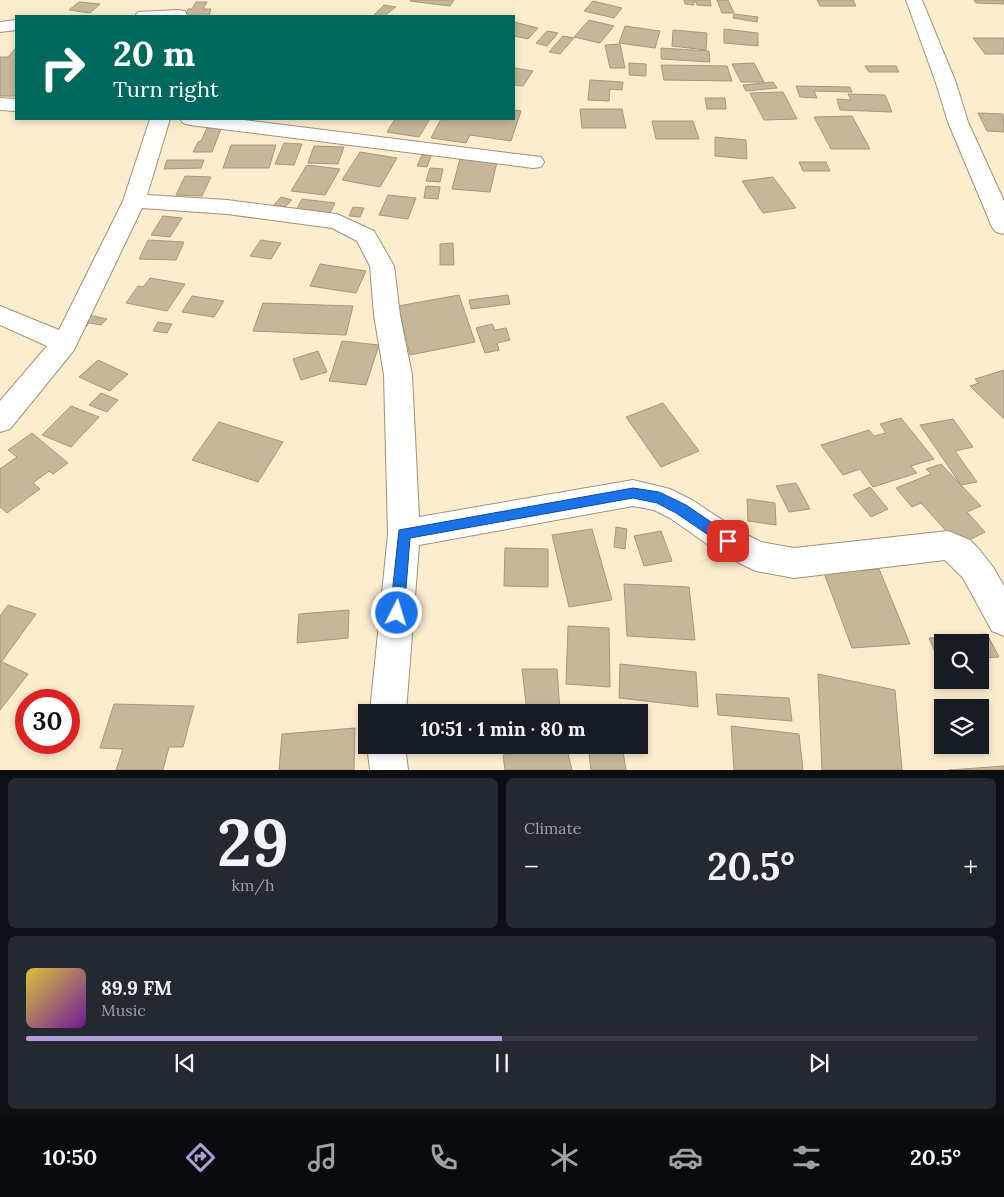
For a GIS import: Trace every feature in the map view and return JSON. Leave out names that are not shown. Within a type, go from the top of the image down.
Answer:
[{"type":"street","points":[[914,0],[943,75],[958,122],[1004,227]]},
{"type":"street","points":[[150,15],[178,10]]},
{"type":"street","points":[[0,27],[15,25]]},
{"type":"street","points":[[0,104],[15,105]]},
{"type":"street","points":[[0,421],[65,342],[134,201],[160,120]]},
{"type":"street","points":[[198,120],[533,162]]},
{"type":"street","points":[[343,138],[360,124],[359,120]]},
{"type":"street","points":[[134,201],[227,207],[337,220],[366,236],[382,266],[387,315],[398,375],[404,534],[389,704]]},
{"type":"street","points":[[0,314],[65,342]]},
{"type":"street","points":[[404,534],[633,493],[659,498],[681,509],[728,541],[756,556],[794,564],[948,545],[964,554],[976,570],[1004,620]]},
{"type":"street","points":[[387,754],[389,770]]},
{"type":"building","points":[[411,0],[454,0],[450,6]]},
{"type":"building","points":[[684,0],[710,0],[711,6],[697,5],[696,2],[693,2],[694,5],[685,4]]},
{"type":"building","points":[[717,0],[728,0],[734,13],[722,13]]},
{"type":"building","points":[[817,0],[853,0],[856,6],[820,6]]},
{"type":"building","points":[[974,0],[1004,0],[1004,4],[976,3]]},
{"type":"building","points":[[593,1],[622,8],[614,18],[584,11]]},
{"type":"building","points":[[79,2],[100,4],[90,13],[69,10]]},
{"type":"building","points":[[196,2],[207,2],[203,9],[211,9],[209,15],[185,15],[188,9],[192,9]]},
{"type":"building","points":[[384,5],[396,7],[385,15],[374,15]]},
{"type":"building","points":[[734,14],[758,17],[757,22],[733,18]]},
{"type":"building","points":[[589,20],[614,26],[600,43],[574,37]]},
{"type":"building","points":[[515,22],[538,28],[528,39],[515,36]]},
{"type":"building","points":[[625,26],[660,31],[655,48],[619,43]]},
{"type":"building","points":[[724,29],[758,33],[758,46],[724,43]]},
{"type":"building","points":[[673,30],[707,33],[706,50],[672,46]]},
{"type":"building","points":[[547,31],[558,33],[547,46],[536,43]]},
{"type":"building","points":[[563,36],[574,38],[560,54],[549,52]]},
{"type":"building","points":[[973,38],[1004,38],[1004,54],[985,54]]},
{"type":"building","points":[[620,44],[625,68],[610,68],[605,45]]},
{"type":"building","points":[[661,48],[709,51],[710,62],[661,59]]},
{"type":"building","points":[[15,49],[15,96],[0,96],[0,57],[8,57]]},
{"type":"building","points":[[629,63],[646,64],[646,76],[629,75]]},
{"type":"building","points":[[754,63],[764,82],[741,82],[732,64]]},
{"type":"building","points":[[661,65],[727,66],[732,81],[664,80]]},
{"type":"building","points":[[865,66],[896,66],[899,72],[869,72]]},
{"type":"building","points":[[515,68],[533,71],[523,86],[515,85]]},
{"type":"building","points":[[590,80],[623,82],[622,90],[610,89],[609,101],[588,100]]},
{"type":"building","points":[[773,82],[777,88],[746,91],[743,85]]},
{"type":"building","points":[[796,86],[850,87],[852,92],[814,91],[817,98],[800,97]]},
{"type":"building","points":[[783,92],[797,119],[764,120],[750,93]]},
{"type":"building","points":[[848,94],[885,95],[892,112],[840,110],[837,99],[851,100]]},
{"type":"building","points":[[705,98],[725,98],[726,109],[707,109]]},
{"type":"building","points":[[580,109],[622,109],[626,128],[582,128]]},
{"type":"building","points":[[515,110],[521,111],[511,141],[470,135],[466,143],[431,138],[440,120],[515,120]]},
{"type":"building","points":[[978,113],[1003,114],[1004,132],[987,131]]},
{"type":"building","points":[[852,116],[870,149],[831,149],[814,117]]},
{"type":"building","points":[[394,120],[429,120],[419,137],[387,132]]},
{"type":"building","points":[[652,121],[693,121],[699,139],[656,139]]},
{"type":"building","points":[[207,128],[221,129],[212,152],[193,152],[198,142],[201,141]]},
{"type":"building","points":[[715,137],[746,140],[747,159],[715,156]]},
{"type":"building","points":[[284,143],[302,144],[294,165],[275,164]]},
{"type":"building","points":[[231,145],[276,145],[269,168],[223,168]]},
{"type":"building","points":[[314,146],[344,147],[338,164],[308,163]]},
{"type":"building","points":[[360,152],[397,158],[380,187],[342,180]]},
{"type":"building","points":[[422,155],[431,156],[427,167],[417,166]]},
{"type":"building","points":[[460,159],[497,162],[490,192],[452,189]]},
{"type":"building","points":[[167,160],[204,160],[201,168],[164,169]]},
{"type":"building","points":[[799,162],[826,162],[830,171],[803,171]]},
{"type":"building","points":[[307,165],[340,169],[325,195],[291,191]]},
{"type":"building","points":[[430,168],[443,169],[440,182],[426,181]]},
{"type":"building","points":[[185,176],[211,177],[202,196],[176,195]]},
{"type":"building","points":[[773,177],[796,208],[763,213],[742,181]]},
{"type":"building","points":[[426,186],[440,187],[438,199],[424,198]]},
{"type":"building","points":[[388,195],[416,198],[408,219],[379,215]]},
{"type":"building","points":[[281,197],[292,200],[285,207],[274,205]]},
{"type":"building","points":[[302,199],[335,203],[329,215],[296,210]]},
{"type":"building","points":[[353,207],[364,208],[360,217],[349,216]]},
{"type":"building","points":[[163,216],[182,218],[170,237],[151,235]]},
{"type":"building","points":[[148,240],[184,242],[176,260],[139,259]]},
{"type":"building","points":[[261,240],[281,243],[271,259],[250,256]]},
{"type":"building","points":[[453,243],[454,265],[440,265],[440,244]]},
{"type":"building","points":[[320,264],[366,271],[356,293],[310,286]]},
{"type":"building","points":[[150,278],[185,284],[167,311],[126,303],[138,286],[143,287]]},
{"type":"building","points":[[459,295],[475,342],[410,355],[398,306]]},
{"type":"building","points":[[508,295],[510,304],[471,309],[469,300]]},
{"type":"building","points":[[192,296],[224,301],[214,317],[182,312]]},
{"type":"building","points":[[263,303],[353,306],[346,335],[253,331]]},
{"type":"building","points":[[89,315],[107,319],[101,325],[89,323],[86,327],[81,325]]},
{"type":"building","points":[[158,322],[172,324],[167,333],[153,331]]},
{"type":"building","points":[[492,324],[495,330],[506,328],[510,340],[497,343],[499,350],[485,353],[476,328]]},
{"type":"building","points":[[342,341],[379,345],[366,385],[329,381]]},
{"type":"building","points":[[318,351],[327,372],[301,380],[293,359]]},
{"type":"building","points":[[98,360],[128,374],[110,391],[79,377]]},
{"type":"building","points":[[1004,370],[1003,418],[970,386],[979,383],[975,379]]},
{"type":"building","points":[[101,393],[118,400],[107,412],[89,405]]},
{"type":"building","points":[[663,403],[699,451],[661,467],[626,417]]},
{"type":"building","points":[[71,406],[99,417],[71,447],[42,435]]},
{"type":"building","points":[[901,418],[934,459],[911,466],[917,473],[873,487],[860,469],[843,475],[821,445],[869,430],[874,436],[886,433],[880,424]]},
{"type":"building","points":[[953,419],[973,447],[955,451],[977,482],[961,485],[920,425]]},
{"type":"building","points":[[219,422],[283,442],[258,482],[192,460]]},
{"type":"building","points":[[32,433],[68,463],[53,474],[49,471],[33,483],[40,489],[7,513],[0,507],[0,469],[17,457],[8,450]]},
{"type":"building","points":[[941,464],[981,506],[967,512],[985,532],[959,545],[921,503],[912,507],[896,488],[931,474],[926,469]]},
{"type":"building","points":[[796,483],[810,509],[789,512],[776,486]]},
{"type":"building","points":[[870,487],[888,509],[871,517],[853,495]]},
{"type":"building","points":[[747,499],[775,503],[776,525],[748,521]]},
{"type":"building","points":[[616,527],[627,529],[625,549],[614,547]]},
{"type":"building","points":[[592,529],[612,600],[569,607],[552,535]]},
{"type":"building","points":[[661,531],[672,561],[644,566],[634,536]]},
{"type":"building","points":[[505,548],[548,549],[548,587],[504,586]]},
{"type":"building","points":[[879,569],[910,644],[852,648],[824,573]]},
{"type":"building","points":[[624,584],[689,587],[695,640],[627,636]]},
{"type":"building","points":[[8,605],[36,614],[2,661],[0,660],[0,616]]},
{"type":"building","points":[[349,610],[348,638],[297,643],[299,614]]},
{"type":"building","points":[[568,626],[609,628],[610,687],[566,684]]},
{"type":"building","points":[[929,638],[934,638],[934,650]]},
{"type":"building","points":[[989,638],[999,657],[989,658]]},
{"type":"building","points":[[0,661],[28,674],[0,710]]},
{"type":"building","points":[[620,664],[696,672],[698,707],[619,698]]},
{"type":"building","points":[[522,669],[557,669],[559,704],[526,704]]},
{"type":"building","points":[[818,674],[895,690],[902,770],[822,770]]},
{"type":"building","points":[[716,694],[789,698],[792,721],[718,715]]},
{"type":"building","points":[[114,704],[194,706],[183,747],[169,747],[163,770],[116,770],[123,749],[100,748]]},
{"type":"building","points":[[731,726],[799,734],[803,770],[734,770]]},
{"type":"building","points":[[355,728],[354,770],[279,770],[282,734]]},
{"type":"building","points":[[568,754],[572,770],[505,770],[503,755]]},
{"type":"building","points":[[589,754],[623,754],[626,770],[591,770]]},
{"type":"building","points":[[1004,766],[1004,770],[949,770]]},
{"type":"route","points":[[397,613],[404,534],[633,493],[659,498],[681,509],[728,541]]}]
